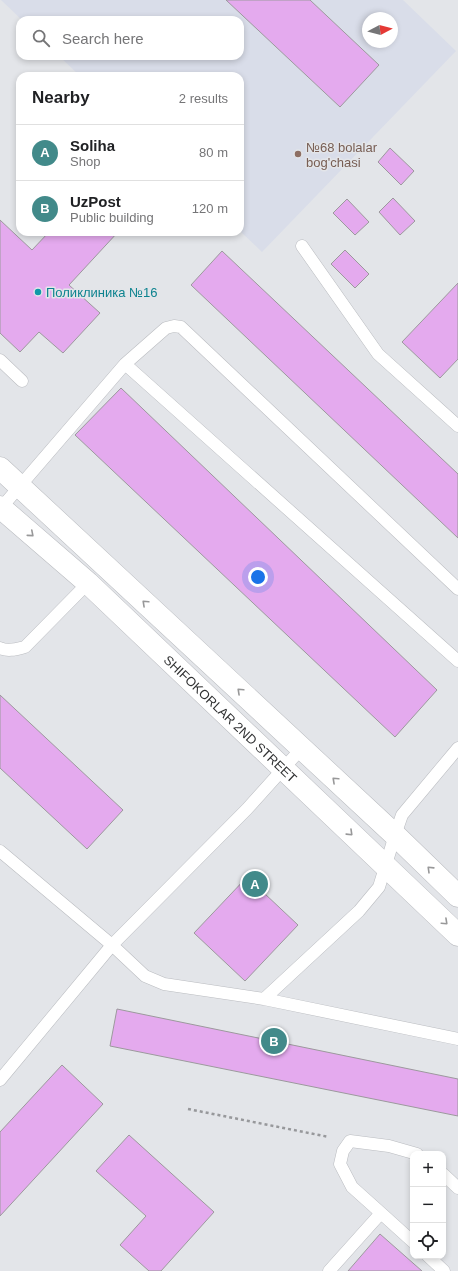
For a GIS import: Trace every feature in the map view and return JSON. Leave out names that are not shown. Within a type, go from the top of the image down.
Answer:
[{"type":"street","name":"SHIFOKORLAR 2ND STREET","points":[[0,468],[395,835],[458,896]]},
{"type":"street","name":"SHIFOKORLAR 2ND STREET","points":[[1,507],[88,583],[458,935]]},
{"type":"lane","points":[[302,246],[378,354],[458,426]]},
{"type":"lane","points":[[1,507],[20,487],[124,364],[166,328],[174,326],[181,327],[458,589]]},
{"type":"lane","points":[[0,360],[22,381]]},
{"type":"lane","points":[[124,364],[458,661]]},
{"type":"lane","points":[[0,648],[2,650],[14,650],[25,647],[88,583]]},
{"type":"lane","points":[[264,999],[358,911],[379,887],[402,815],[458,748]]},
{"type":"lane","points":[[0,1080],[112,945],[247,809],[301,749]]},
{"type":"lane","points":[[0,851],[112,945],[145,976],[164,984],[264,999],[458,1039]]},
{"type":"lane","points":[[410,1152],[389,1146],[350,1141],[343,1151],[340,1164],[352,1187],[410,1239]]},
{"type":"lane","points":[[446,1177],[458,1188]]},
{"type":"lane","points":[[329,1271],[381,1213]]},
{"type":"lane","points":[[431,1259],[444,1271]]},
{"type":"path","points":[[188,1109],[350,1141]]},
{"type":"shaded area","name":"№68 bolalar bog'chasi","points":[[1,0],[403,0],[456,51],[262,252],[244,235],[244,72],[76,72],[63,60],[244,60],[244,16],[18,16]]},
{"type":"building","points":[[226,0],[310,0],[379,65],[340,107]]},
{"type":"building","points":[[390,148],[414,171],[401,185],[378,162]]},
{"type":"building","points":[[393,198],[415,221],[400,235],[379,212]]},
{"type":"building","points":[[347,199],[369,222],[355,235],[333,213]]},
{"type":"building","name":"Поликлиника №16","points":[[0,220],[32,250],[45,236],[114,236],[69,285],[100,313],[63,353],[39,332],[20,352],[0,333]]},
{"type":"building","points":[[345,250],[369,274],[355,288],[331,264]]},
{"type":"building","points":[[222,251],[458,474],[458,538],[191,285]]},
{"type":"building","points":[[458,283],[458,359],[440,378],[402,342]]},
{"type":"building","points":[[121,388],[437,690],[395,737],[75,435]]},
{"type":"building","points":[[0,695],[123,810],[87,849],[0,768]]},
{"type":"building","points":[[247,877],[298,925],[245,981],[194,933]]},
{"type":"building","points":[[117,1009],[458,1079],[458,1116],[110,1046]]},
{"type":"building","points":[[62,1065],[103,1104],[0,1216],[0,1132]]},
{"type":"building","points":[[129,1135],[214,1212],[161,1271],[149,1271],[120,1245],[146,1216],[96,1171]]},
{"type":"building","points":[[380,1234],[422,1271],[348,1271]]},
{"type":"place","name":"№68 bolalar bog'chasi","points":[[298,154]]},
{"type":"place","name":"Поликлиника №16","points":[[38,292]]},
{"type":"place","name":"Soliha","points":[[255,884]]},
{"type":"place","name":"UzPost","points":[[274,1041]]}]
